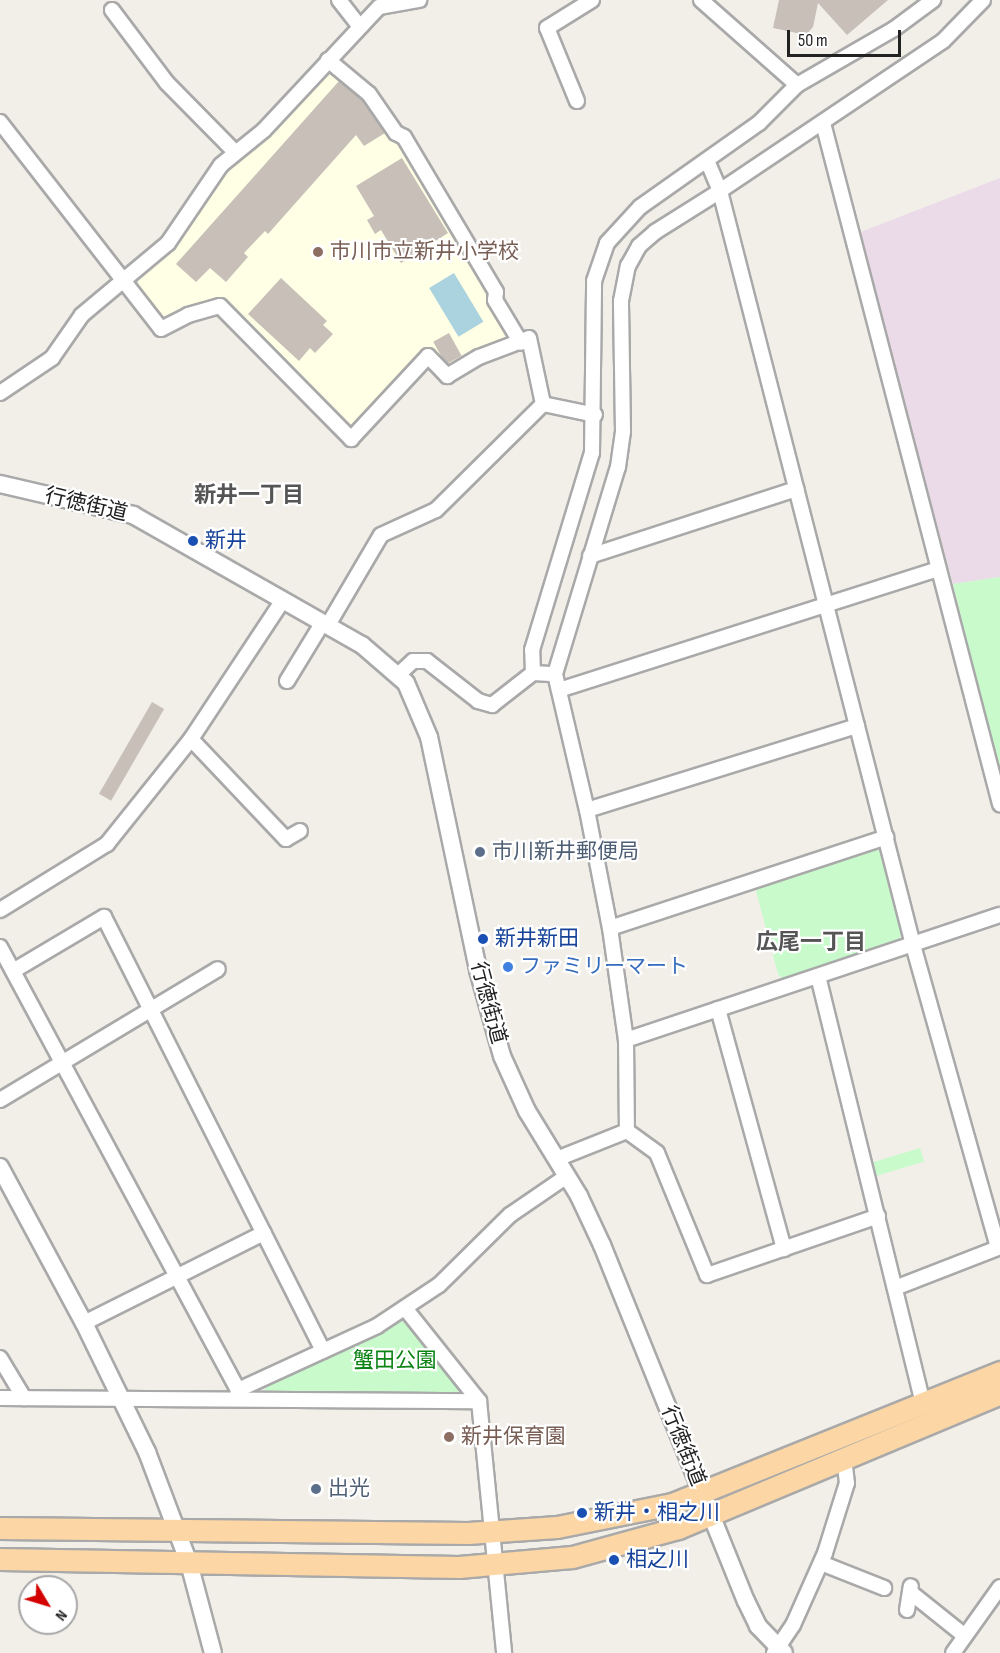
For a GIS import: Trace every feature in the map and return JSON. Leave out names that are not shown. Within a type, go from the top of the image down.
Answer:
[{"type":"main road","points":[[0,1528],[494,1533],[610,1518],[702,1493],[1000,1372]]},
{"type":"main road","points":[[0,1559],[496,1565],[606,1550],[711,1515],[1000,1393]]},
{"type":"street","points":[[339,0],[359,27]]},
{"type":"street","points":[[0,393],[52,358],[82,315],[168,243],[212,175],[235,152],[264,130],[379,7],[419,0]]},
{"type":"street","points":[[577,101],[547,28],[592,0]]},
{"type":"street","points":[[701,0],[797,86]]},
{"type":"street","points":[[533,673],[532,650],[592,453],[595,415],[593,293],[607,243],[640,207],[759,123],[797,86],[894,28],[933,0]]},
{"type":"street","points":[[627,1131],[626,1040],[610,928],[587,810],[555,674],[618,467],[623,431],[621,301],[628,266],[639,246],[655,232],[944,41],[983,0]]},
{"type":"street","points":[[112,10],[167,83],[235,152]]},
{"type":"street","points":[[328,60],[369,94],[396,133],[404,137],[521,343]]},
{"type":"street","points":[[0,122],[125,279],[161,329],[188,315],[220,306],[351,440],[428,356],[447,376],[479,357],[521,343],[529,338],[543,404]]},
{"type":"street","points":[[823,123],[1000,804]]},
{"type":"street","points":[[707,161],[720,190],[913,945],[999,1247],[895,1288]]},
{"type":"street","points":[[543,404],[595,415]]},
{"type":"street","points":[[287,681],[381,534],[436,510],[543,404]]},
{"type":"street","name":"行徳街道","points":[[0,484],[133,515],[325,623],[399,674],[417,702],[429,737],[493,1030],[527,1110],[567,1176],[602,1245],[758,1626],[779,1651]]},
{"type":"street","points":[[590,556],[796,489]]},
{"type":"street","points":[[559,690],[938,569]]},
{"type":"street","points":[[0,910],[107,844],[191,739],[283,600]]},
{"type":"street","points":[[399,674],[413,661],[427,661],[477,701],[492,705],[533,673],[555,674]]},
{"type":"street","points":[[587,810],[857,726]]},
{"type":"street","points":[[191,739],[286,839],[300,831]]},
{"type":"street","points":[[610,928],[886,837]]},
{"type":"street","points":[[626,1040],[1000,915]]},
{"type":"street","points":[[13,971],[104,917],[152,1008],[323,1351]]},
{"type":"street","points":[[0,947],[238,1395]]},
{"type":"street","points":[[0,1100],[218,969]]},
{"type":"street","points":[[818,975],[923,1403]]},
{"type":"street","points":[[718,1009],[784,1249]]},
{"type":"street","points":[[557,1159],[627,1131]]},
{"type":"street","points":[[627,1131],[657,1153],[707,1275],[878,1216]]},
{"type":"street","points":[[0,1167],[123,1399],[189,1563],[213,1653]]},
{"type":"street","points":[[238,1395],[405,1308],[440,1286],[510,1215],[567,1176]]},
{"type":"street","points":[[84,1323],[264,1233]]},
{"type":"street","points":[[405,1308],[479,1401],[494,1533],[504,1653]]},
{"type":"street","points":[[0,1358],[24,1398]]},
{"type":"street","points":[[0,1398],[123,1399],[238,1395],[479,1401]]},
{"type":"street","points":[[779,1651],[821,1563],[847,1483],[844,1457]]},
{"type":"street","points":[[821,1563],[884,1588]]},
{"type":"street","points":[[953,1653],[1000,1587]]},
{"type":"street","points":[[907,1610],[910,1589],[965,1636]]},
{"type":"shaded area","name":"市川市立新井小学校","points":[[334,70],[366,96],[401,142],[490,293],[487,302],[509,335],[506,341],[446,367],[428,348],[392,389],[353,426],[346,425],[219,297],[164,319],[159,316],[138,283],[141,276],[181,242],[196,210],[226,170],[270,134],[326,71]]},
{"type":"shaded area","points":[[1000,178],[1000,577],[953,584],[858,233]]},
{"type":"green space","points":[[1000,577],[1000,777],[953,584]]},
{"type":"green space","points":[[875,848],[880,852],[901,935],[898,941],[783,979],[778,974],[756,891],[761,885]]},
{"type":"green space","points":[[920,1148],[924,1161],[876,1176],[872,1163]]},
{"type":"green space","name":"蟹田公園","points":[[399,1320],[407,1323],[460,1388],[456,1394],[266,1393],[265,1386],[381,1332]]},
{"type":"water","points":[[454,273],[483,322],[458,337],[429,288]]},
{"type":"building","points":[[779,0],[888,0],[847,35],[818,3],[813,27],[806,35],[773,28]]},
{"type":"building","points":[[339,81],[362,100],[385,133],[364,146],[356,135],[268,234],[265,231],[244,253],[248,257],[226,282],[210,268],[196,282],[176,264]]},
{"type":"building","points":[[402,158],[448,233],[401,263],[381,230],[375,234],[367,220],[374,216],[356,186]]},
{"type":"building","points":[[281,278],[327,321],[323,325],[333,334],[315,353],[310,348],[299,361],[248,314]]},
{"type":"building","points":[[449,333],[462,356],[446,364],[433,342]]},
{"type":"building","points":[[152,702],[164,709],[111,801],[99,794]]},
{"type":"place","name":"市川市立新井小学校","points":[[318,252]]},
{"type":"place","name":"新井","points":[[193,541]]},
{"type":"place","name":"市川新井郵便局","points":[[480,852]]},
{"type":"place","name":"新井新田","points":[[483,939]]},
{"type":"place","name":"ファミリーマート","points":[[508,967]]},
{"type":"place","name":"新井保育園","points":[[449,1437]]},
{"type":"place","name":"出光","points":[[316,1489]]},
{"type":"place","name":"新井・相之川","points":[[582,1513]]},
{"type":"place","name":"相之川","points":[[614,1560]]},
{"type":"district","name":"新井一丁目","points":[[249,496]]},
{"type":"district","name":"広尾一丁目","points":[[811,943]]}]
